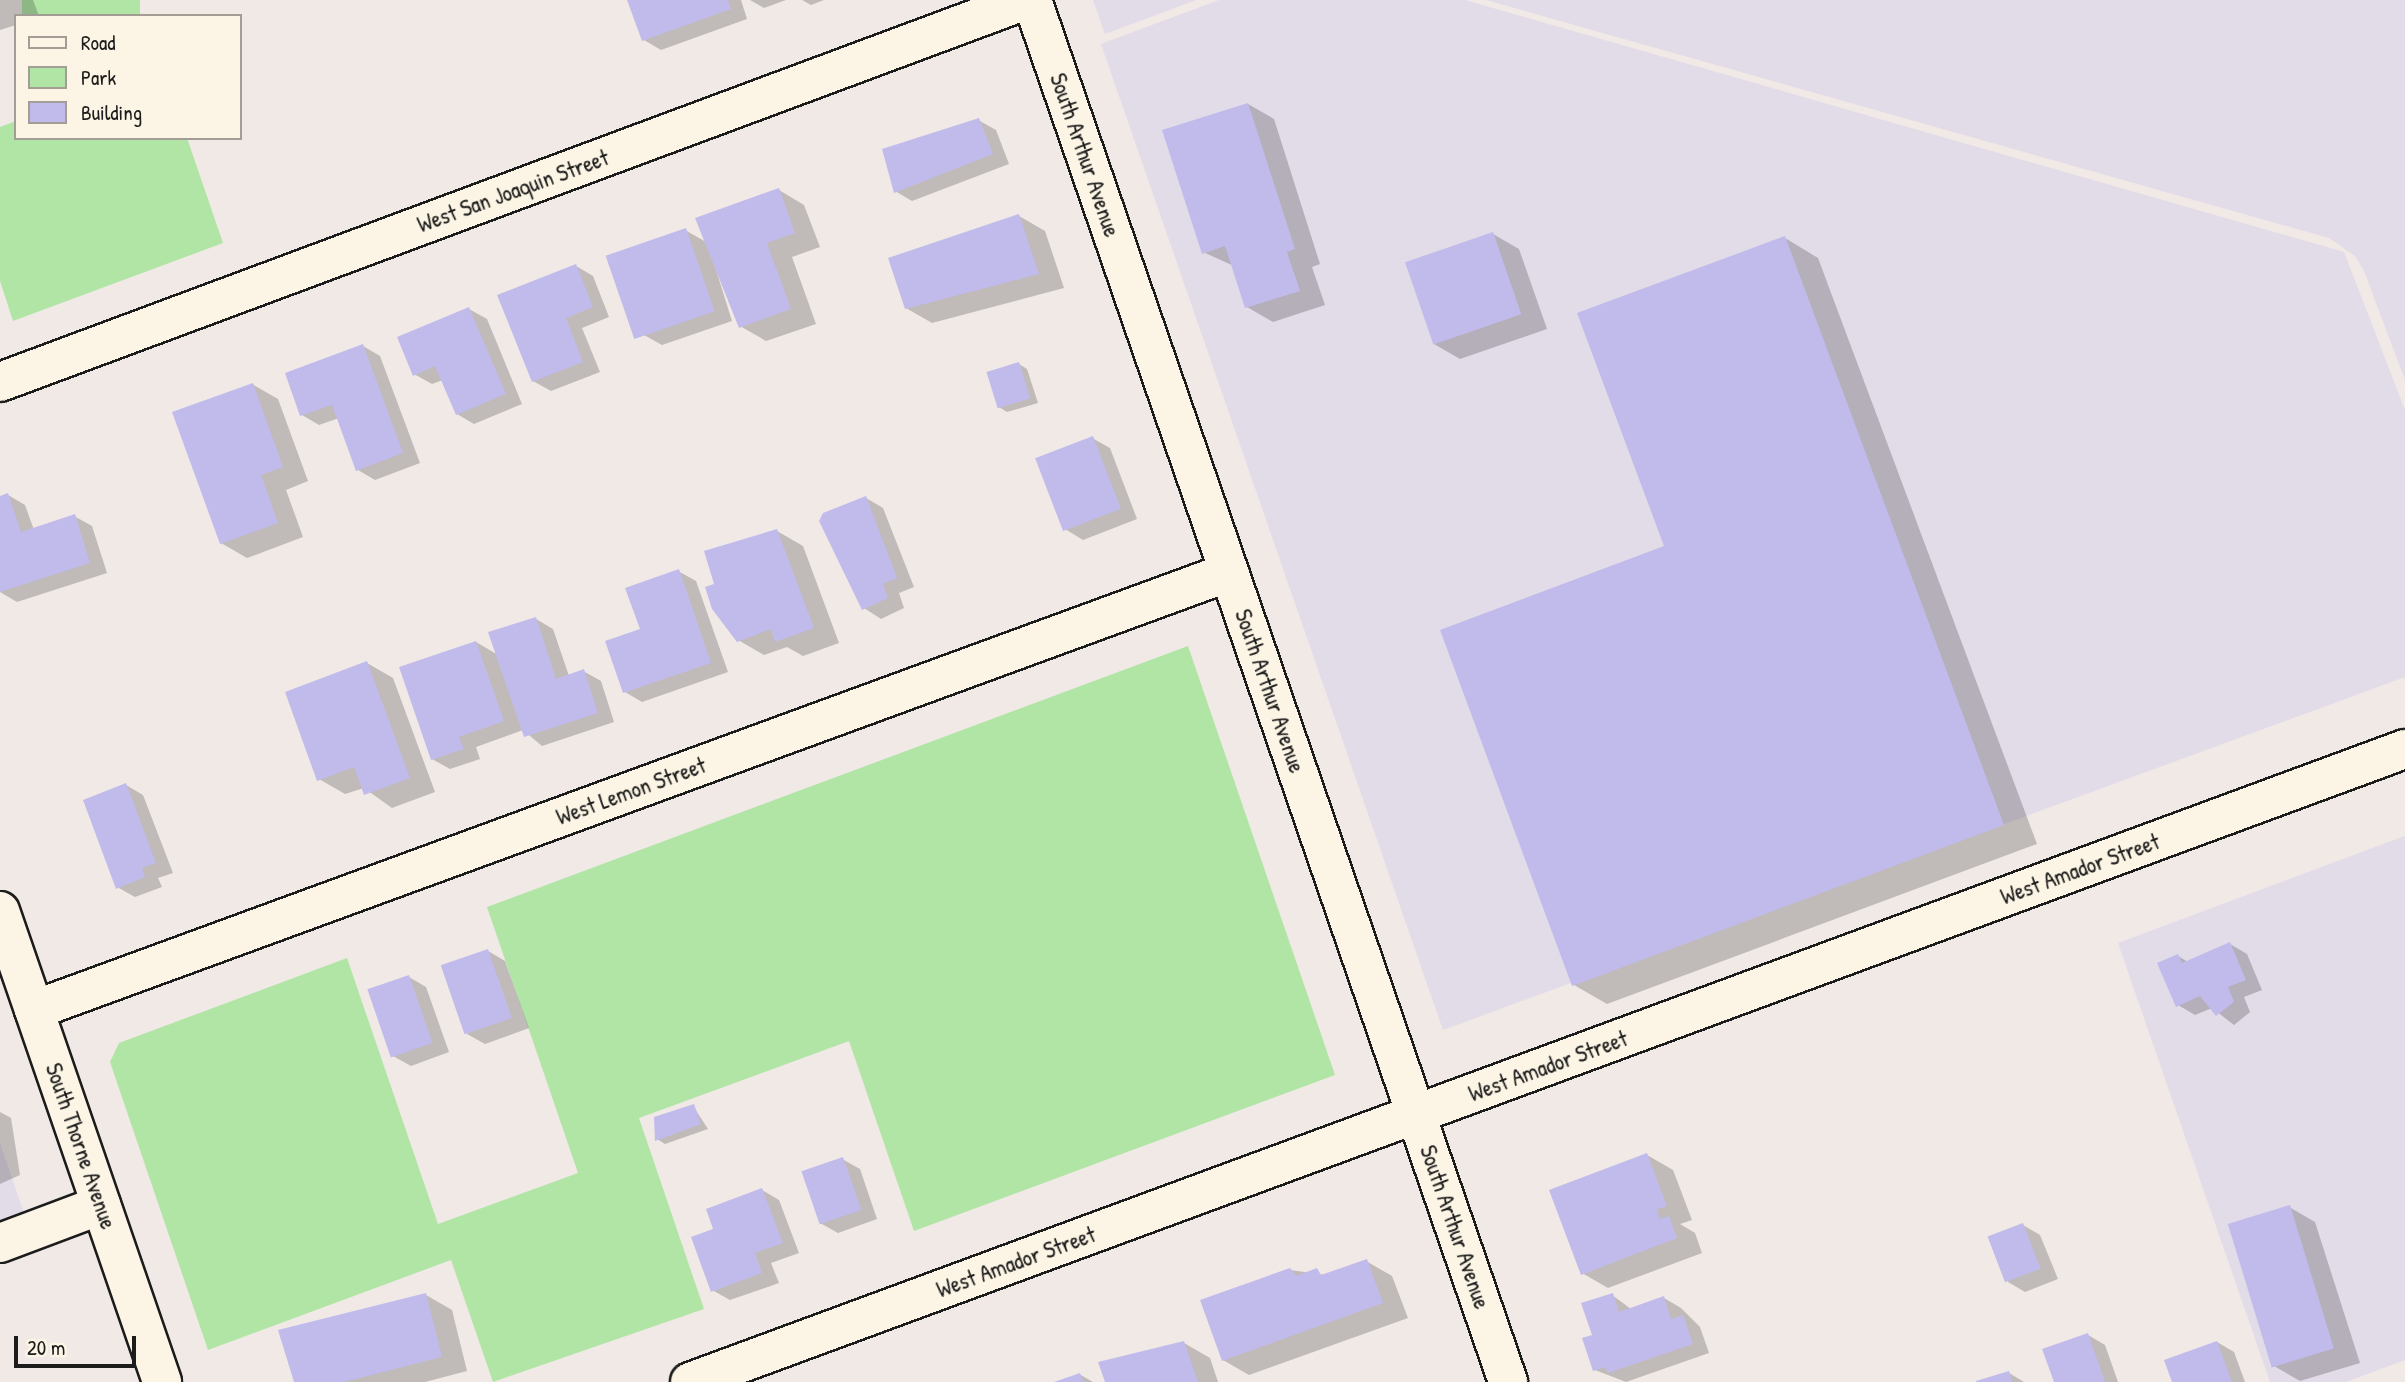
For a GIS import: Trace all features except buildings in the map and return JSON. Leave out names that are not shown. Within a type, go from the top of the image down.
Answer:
[{"type":"street","name":"West San Joaquin Street","points":[[0,382],[1026,0]]},
{"type":"street","name":"South Arthur Avenue","points":[[1032,0],[1508,1382]]},
{"type":"street","name":"West Lemon Street","points":[[34,1010],[1229,572]]},
{"type":"street","name":"West Amador Street","points":[[690,1382],[2405,749]]},
{"type":"street","name":"South Thorne Avenue","points":[[0,911],[162,1382]]},
{"type":"street","points":[[0,1243],[101,1205]]},
{"type":"shaded area","points":[[1093,0],[1196,0],[1105,34]]},
{"type":"shaded area","points":[[1219,0],[1465,0],[2344,252],[2405,410],[2405,677],[1443,1030],[1101,44]]},
{"type":"shaded area","points":[[1486,0],[2405,0],[2405,380],[2364,271],[2355,256],[2329,238]]},
{"type":"shaded area","points":[[2405,836],[2405,1360],[2346,1382],[2270,1382],[2118,943]]},
{"type":"shaded area","points":[[0,1143],[26,1219],[0,1228]]},
{"type":"green space","points":[[22,0],[140,0],[140,14],[22,14]]},
{"type":"green space","points":[[14,122],[14,140],[188,140],[223,243],[13,321],[0,281],[0,127]]},
{"type":"green space","points":[[1188,646],[1335,1075],[914,1231],[849,1041],[639,1118],[704,1309],[493,1382],[451,1260],[208,1350],[110,1062],[119,1043],[347,958],[438,1224],[578,1173],[487,907]]}]
